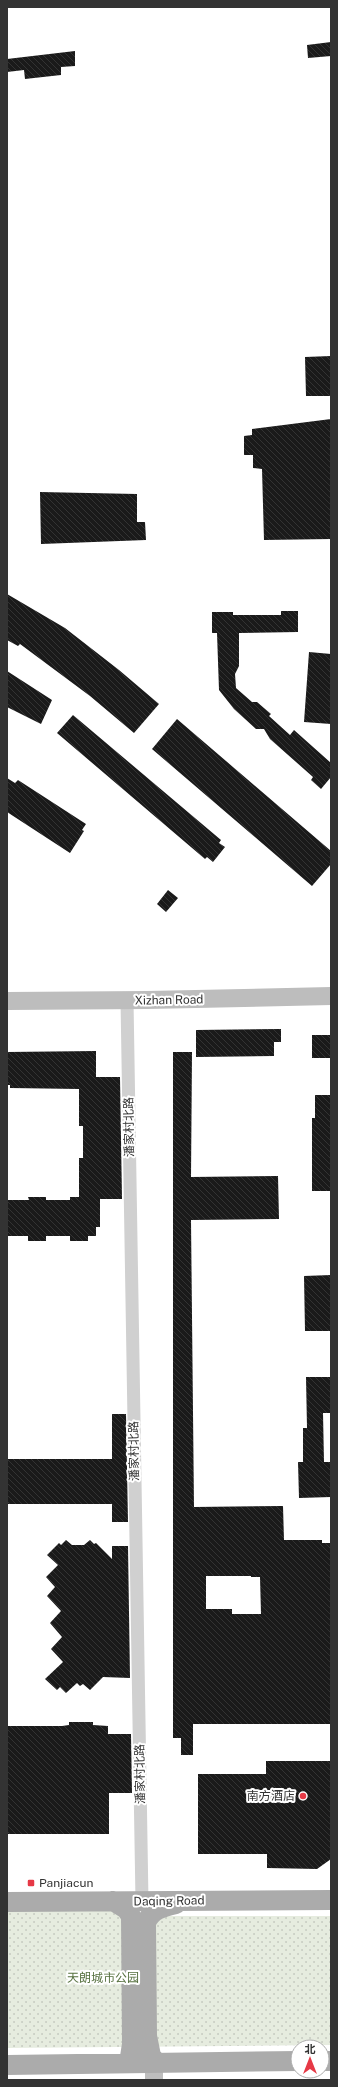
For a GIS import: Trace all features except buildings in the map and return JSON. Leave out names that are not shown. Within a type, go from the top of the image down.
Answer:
[{"type":"main road","points":[[155,2069],[147,2036],[146,1923],[149,1916],[161,1908],[189,1900]]},
{"type":"main road","name":"Daqing Road","points":[[7,1902],[331,1900]]},
{"type":"main road","points":[[113,1901],[120,1904],[131,1916],[132,2044],[130,2057],[126,2063]]},
{"type":"main road","points":[[7,2066],[126,2063],[155,2069],[290,2062]]},
{"type":"street","name":"Xizhan Road","points":[[7,1001],[331,996]]},
{"type":"street","name":"潘家村北路","points":[[127,1000],[142,1901]]},
{"type":"green space","name":"天朗城市公园","points":[[118,1910],[149,1916],[331,1916],[331,2045],[330,2039],[290,2039],[290,2045],[7,2048],[7,1911]]},
{"type":"place","name":"南方酒店","points":[[303,1796]]},
{"type":"place","name":"Panjiacun","points":[[31,1883]]}]
